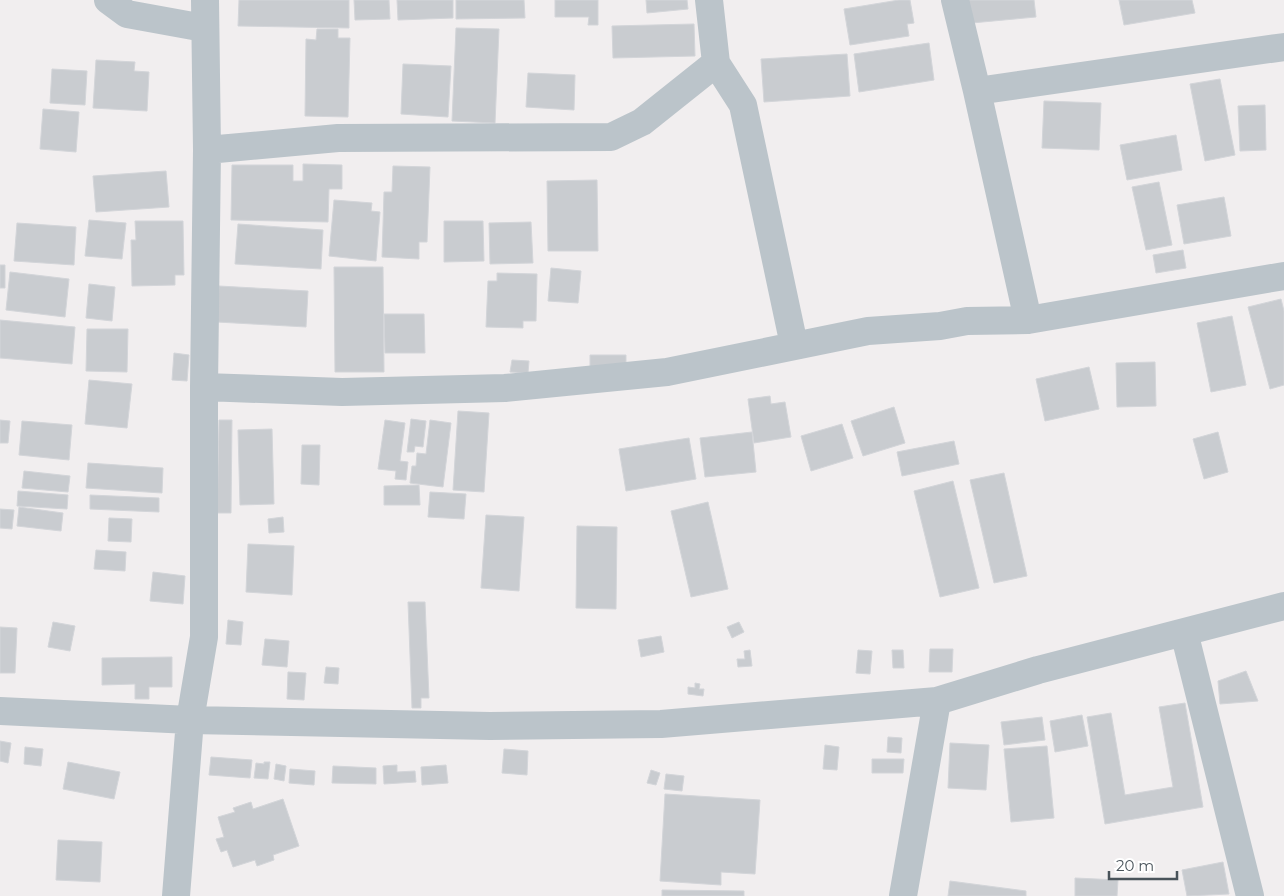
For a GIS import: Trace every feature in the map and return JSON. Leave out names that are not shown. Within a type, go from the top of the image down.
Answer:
[{"type":"street","points":[[108,0],[127,14],[204,28]]},
{"type":"street","points":[[176,896],[190,720],[204,637],[204,387],[207,150],[205,0]]},
{"type":"street","points":[[709,0],[716,63],[743,105],[794,345]]},
{"type":"street","points":[[955,0],[978,91],[1028,320]]},
{"type":"street","points":[[978,91],[1284,47]]},
{"type":"street","points":[[207,150],[338,138],[611,137],[642,122],[716,63]]},
{"type":"street","points":[[204,387],[342,392],[505,388],[667,372],[868,331],[940,326],[968,321],[1028,320],[1284,276]]},
{"type":"street","points":[[0,712],[190,720],[490,726],[661,724],[937,701],[1038,670],[1284,606]]},
{"type":"street","points":[[1184,632],[1250,896]]},
{"type":"street","points":[[903,896],[937,701]]},
{"type":"building","points":[[239,0],[349,0],[349,28],[238,26]]},
{"type":"building","points":[[354,0],[389,0],[390,19],[355,20]]},
{"type":"building","points":[[397,0],[453,0],[453,18],[398,20]]},
{"type":"building","points":[[456,0],[524,0],[525,18],[456,19]]},
{"type":"building","points":[[555,0],[598,0],[598,25],[588,25],[589,17],[555,17]]},
{"type":"building","points":[[646,0],[687,0],[688,9],[647,13]]},
{"type":"building","points":[[910,0],[914,23],[907,24],[909,36],[850,45],[844,9]]},
{"type":"building","points":[[969,0],[1034,0],[1036,17],[961,24]]},
{"type":"building","points":[[1119,0],[1192,0],[1195,13],[1124,25]]},
{"type":"building","points":[[694,24],[695,56],[613,58],[612,26]]},
{"type":"building","points":[[456,28],[499,29],[495,123],[452,121]]},
{"type":"building","points":[[317,29],[338,29],[338,38],[350,38],[348,117],[305,116],[306,39],[316,40]]},
{"type":"building","points":[[929,43],[934,80],[859,92],[854,54]]},
{"type":"building","points":[[847,54],[850,96],[764,102],[761,59]]},
{"type":"building","points":[[96,60],[135,62],[134,71],[149,72],[147,111],[93,108]]},
{"type":"building","points":[[403,64],[451,66],[448,117],[401,114]]},
{"type":"building","points":[[52,69],[87,71],[85,105],[50,103]]},
{"type":"building","points":[[528,73],[575,75],[574,110],[526,107]]},
{"type":"building","points":[[1220,79],[1235,155],[1205,161],[1190,84]]},
{"type":"building","points":[[1044,101],[1101,103],[1099,150],[1042,148]]},
{"type":"building","points":[[1265,105],[1266,150],[1240,151],[1238,106]]},
{"type":"building","points":[[43,109],[79,112],[76,152],[40,149]]},
{"type":"building","points":[[1176,135],[1182,170],[1127,180],[1120,145]]},
{"type":"building","points":[[303,164],[342,165],[342,189],[329,189],[328,222],[231,220],[232,165],[293,165],[293,181],[303,181]]},
{"type":"building","points":[[393,166],[430,167],[427,242],[419,242],[419,259],[382,257],[384,192],[392,192]]},
{"type":"building","points":[[166,171],[169,207],[96,212],[93,176]]},
{"type":"building","points":[[597,180],[598,251],[548,251],[547,181]]},
{"type":"building","points":[[1159,182],[1172,245],[1146,250],[1132,187]]},
{"type":"building","points":[[1224,197],[1231,236],[1184,244],[1177,205]]},
{"type":"building","points":[[334,200],[372,203],[371,211],[380,212],[376,261],[329,256]]},
{"type":"building","points":[[89,220],[126,223],[122,259],[85,256]]},
{"type":"building","points":[[135,221],[183,221],[184,275],[175,275],[175,285],[132,286],[131,240],[136,240]]},
{"type":"building","points":[[444,221],[483,221],[484,261],[444,262]]},
{"type":"building","points":[[531,222],[533,263],[490,264],[489,223]]},
{"type":"building","points":[[17,223],[76,227],[74,265],[14,261]]},
{"type":"building","points":[[238,224],[323,230],[321,269],[235,264]]},
{"type":"building","points":[[1183,250],[1186,268],[1156,273],[1153,255]]},
{"type":"building","points":[[0,265],[5,265],[5,288],[0,288]]},
{"type":"building","points":[[334,267],[383,267],[384,372],[335,372]]},
{"type":"building","points":[[551,268],[581,271],[578,303],[548,301]]},
{"type":"building","points":[[10,272],[69,279],[65,317],[6,310]]},
{"type":"building","points":[[497,273],[537,274],[536,321],[523,321],[523,328],[486,327],[488,281],[497,281]]},
{"type":"building","points":[[89,284],[115,287],[112,321],[86,318]]},
{"type":"building","points":[[219,286],[308,291],[306,327],[217,322]]},
{"type":"building","points":[[1281,299],[1284,311],[1284,385],[1270,389],[1248,307]]},
{"type":"building","points":[[384,314],[424,314],[425,353],[385,353]]},
{"type":"building","points":[[1232,316],[1246,385],[1211,392],[1197,323]]},
{"type":"building","points":[[0,320],[75,327],[72,364],[0,358]]},
{"type":"building","points":[[87,329],[128,329],[127,372],[86,371]]},
{"type":"building","points":[[174,353],[189,355],[187,381],[172,380]]},
{"type":"building","points":[[590,355],[626,355],[626,370],[590,370]]},
{"type":"building","points":[[512,360],[529,361],[528,373],[510,372]]},
{"type":"building","points":[[1155,362],[1156,406],[1117,407],[1116,363]]},
{"type":"building","points":[[1089,367],[1099,409],[1045,421],[1036,379]]},
{"type":"building","points":[[89,380],[132,384],[127,428],[85,424]]},
{"type":"building","points":[[770,396],[771,404],[785,402],[791,437],[754,443],[748,399]]},
{"type":"building","points":[[894,407],[905,443],[863,456],[851,421]]},
{"type":"building","points":[[458,411],[489,413],[484,492],[453,490]]},
{"type":"building","points":[[411,419],[426,421],[423,447],[415,446],[414,452],[407,452]]},
{"type":"building","points":[[0,420],[10,421],[8,443],[0,443]]},
{"type":"building","points":[[219,420],[232,420],[231,513],[217,513]]},
{"type":"building","points":[[385,420],[405,423],[400,461],[408,462],[406,480],[395,479],[396,471],[378,469]]},
{"type":"building","points":[[430,420],[451,423],[443,487],[410,483],[412,466],[416,466],[417,453],[426,454]]},
{"type":"building","points":[[22,421],[72,425],[69,460],[19,455]]},
{"type":"building","points":[[842,424],[853,458],[811,471],[801,436]]},
{"type":"building","points":[[272,429],[274,504],[240,505],[238,430]]},
{"type":"building","points":[[752,432],[756,472],[705,477],[700,438]]},
{"type":"building","points":[[1218,432],[1228,472],[1204,479],[1193,439]]},
{"type":"building","points":[[689,438],[696,479],[626,491],[619,449]]},
{"type":"building","points":[[954,441],[959,464],[902,476],[897,452]]},
{"type":"building","points":[[302,445],[320,445],[319,485],[301,484]]},
{"type":"building","points":[[88,463],[163,468],[162,493],[86,488]]},
{"type":"building","points":[[24,471],[70,476],[68,492],[22,488]]},
{"type":"building","points":[[1004,473],[1027,576],[994,583],[970,480]]},
{"type":"building","points":[[953,481],[979,588],[940,597],[914,491]]},
{"type":"building","points":[[419,485],[420,505],[384,505],[384,486]]},
{"type":"building","points":[[18,491],[68,495],[67,509],[17,506]]},
{"type":"building","points":[[430,492],[466,494],[464,519],[428,517]]},
{"type":"building","points":[[90,495],[159,498],[159,512],[90,509]]},
{"type":"building","points":[[708,502],[728,589],[691,597],[671,511]]},
{"type":"building","points":[[19,507],[63,513],[61,531],[17,526]]},
{"type":"building","points":[[0,509],[14,510],[12,529],[0,528]]},
{"type":"building","points":[[486,515],[524,517],[519,591],[481,588]]},
{"type":"building","points":[[283,517],[284,532],[269,533],[268,519]]},
{"type":"building","points":[[109,518],[132,519],[131,542],[108,541]]},
{"type":"building","points":[[577,526],[617,527],[616,609],[576,608]]},
{"type":"building","points":[[248,544],[294,546],[292,595],[246,592]]},
{"type":"building","points":[[96,550],[126,552],[125,571],[94,569]]},
{"type":"building","points":[[153,572],[185,576],[183,604],[150,601]]},
{"type":"building","points":[[408,602],[425,602],[429,698],[421,698],[421,708],[412,708]]},
{"type":"building","points":[[228,620],[243,622],[241,645],[226,644]]},
{"type":"building","points":[[53,622],[75,626],[70,651],[48,647]]},
{"type":"building","points":[[739,622],[744,632],[732,638],[727,627]]},
{"type":"building","points":[[0,627],[17,628],[15,673],[0,673]]},
{"type":"building","points":[[661,636],[664,652],[641,657],[638,640]]},
{"type":"building","points":[[265,639],[289,641],[287,667],[262,665]]},
{"type":"building","points":[[930,649],[953,649],[952,672],[929,672]]},
{"type":"building","points":[[750,650],[752,666],[738,667],[737,659],[745,659],[744,651]]},
{"type":"building","points":[[858,650],[872,651],[870,674],[856,673]]},
{"type":"building","points":[[892,650],[903,650],[904,668],[893,668]]},
{"type":"building","points":[[172,657],[172,687],[149,687],[149,699],[135,699],[135,684],[102,685],[102,658]]},
{"type":"building","points":[[326,667],[339,668],[338,684],[324,683]]},
{"type":"building","points":[[1246,671],[1258,701],[1220,704],[1218,681]]},
{"type":"building","points":[[288,672],[306,673],[304,700],[287,699]]},
{"type":"building","points":[[695,683],[700,684],[699,689],[704,689],[703,696],[688,694],[688,687],[695,688]]},
{"type":"building","points":[[1185,703],[1203,807],[1105,824],[1087,717],[1111,713],[1125,795],[1173,787],[1159,707]]},
{"type":"building","points":[[1082,715],[1088,746],[1055,752],[1050,721]]},
{"type":"building","points":[[1042,717],[1045,740],[1004,745],[1001,722]]},
{"type":"building","points":[[888,737],[902,738],[901,753],[887,752]]},
{"type":"building","points":[[0,741],[11,743],[8,763],[0,761]]},
{"type":"building","points":[[950,743],[989,745],[986,790],[948,788]]},
{"type":"building","points":[[825,745],[839,747],[837,770],[823,769]]},
{"type":"building","points":[[1047,746],[1054,818],[1011,822],[1004,749]]},
{"type":"building","points":[[25,747],[43,749],[41,766],[24,764]]},
{"type":"building","points":[[504,749],[528,751],[527,775],[502,773]]},
{"type":"building","points":[[211,757],[252,760],[250,778],[209,775]]},
{"type":"building","points":[[872,759],[904,759],[903,773],[872,773]]},
{"type":"building","points":[[68,762],[120,772],[114,799],[63,789]]},
{"type":"building","points":[[264,762],[270,762],[268,779],[254,778],[256,763],[264,764]]},
{"type":"building","points":[[276,764],[286,766],[284,781],[274,779]]},
{"type":"building","points":[[397,765],[397,772],[415,771],[416,782],[384,784],[383,766]]},
{"type":"building","points":[[446,765],[448,783],[422,785],[421,767]]},
{"type":"building","points":[[333,766],[376,768],[376,784],[332,783]]},
{"type":"building","points":[[290,769],[315,771],[314,785],[289,783]]},
{"type":"building","points":[[651,770],[660,773],[656,785],[647,783]]},
{"type":"building","points":[[666,774],[684,776],[682,791],[664,789]]},
{"type":"building","points":[[665,794],[760,800],[755,874],[721,872],[721,885],[660,881]]},
{"type":"building","points":[[283,799],[299,846],[273,855],[274,860],[257,866],[255,860],[233,867],[227,850],[221,852],[216,839],[224,837],[218,817],[235,812],[233,808],[251,802],[253,809]]},
{"type":"building","points":[[58,840],[102,842],[100,882],[56,880]]},
{"type":"building","points":[[1223,862],[1229,894],[1187,896],[1182,870]]},
{"type":"building","points":[[1075,878],[1118,880],[1117,896],[1075,896]]},
{"type":"building","points":[[950,881],[1026,891],[1026,896],[948,896]]},
{"type":"building","points":[[662,890],[744,891],[744,896],[662,896]]}]
